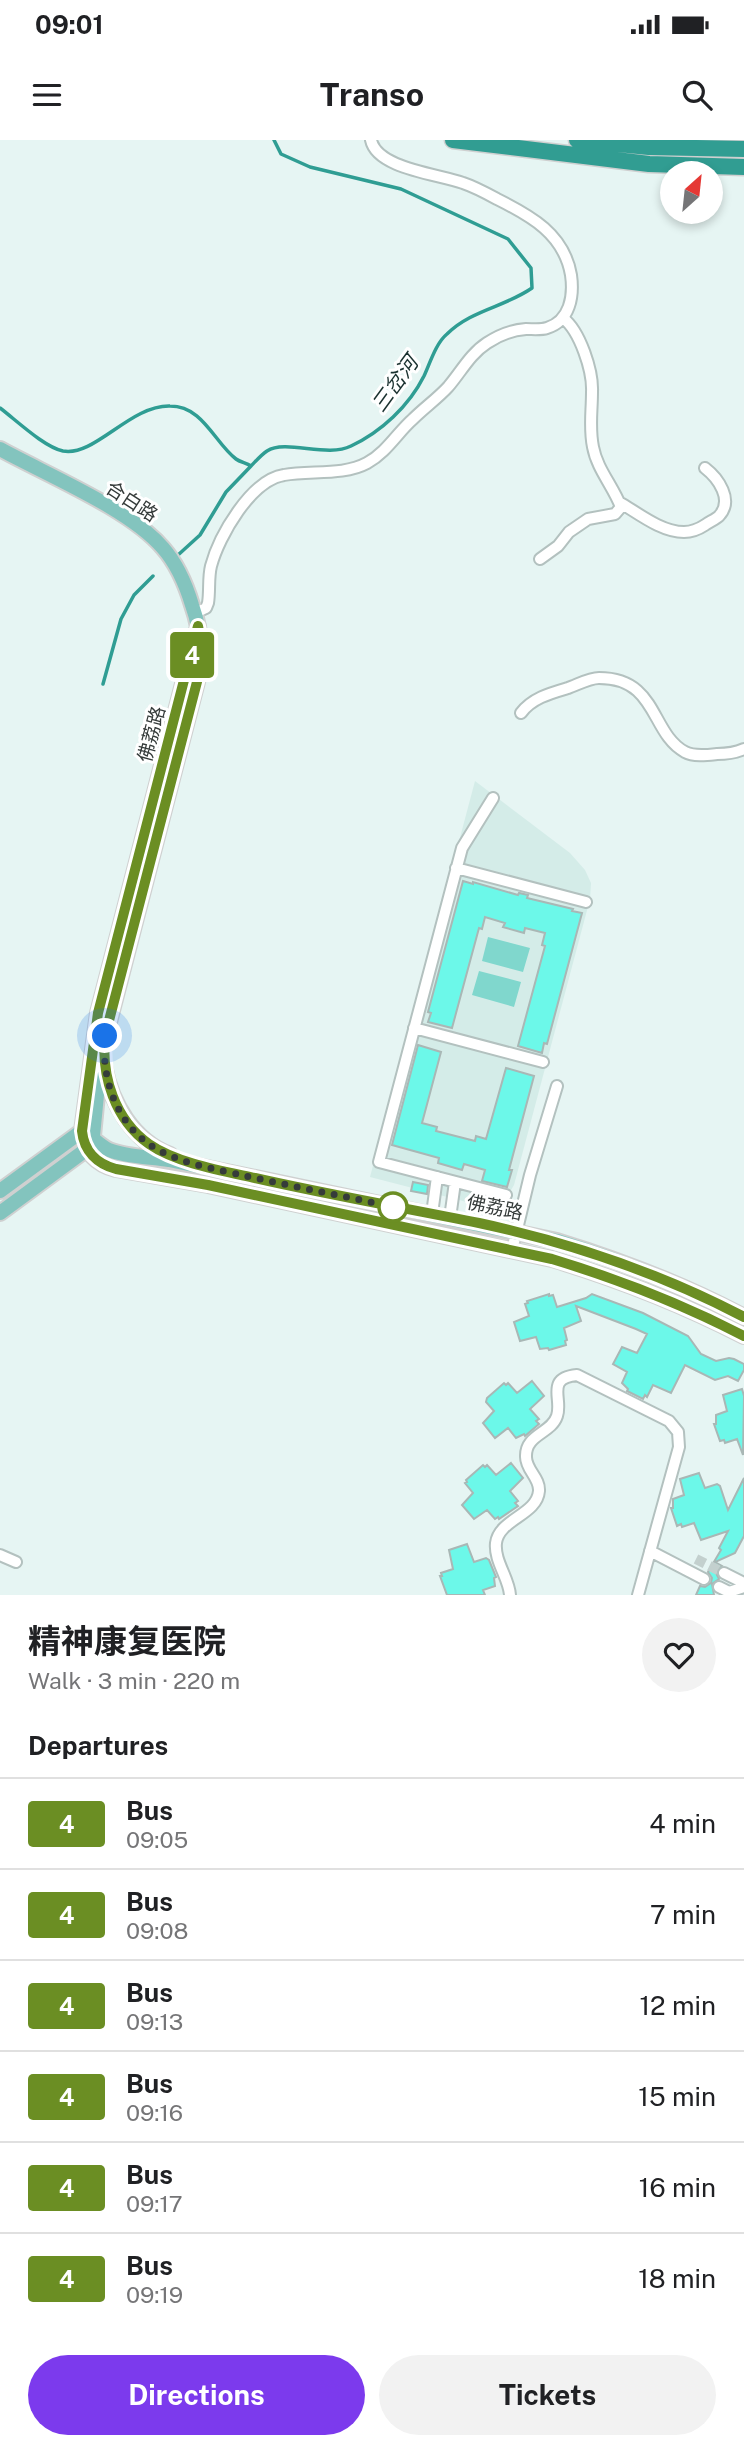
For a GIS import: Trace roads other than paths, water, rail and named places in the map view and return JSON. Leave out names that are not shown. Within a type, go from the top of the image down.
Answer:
[{"type":"highway","points":[[453,140],[653,164],[744,170]]},
{"type":"highway","points":[[577,140],[649,147],[744,149]]},
{"type":"main road","name":"合白路","points":[[0,449],[105,505],[155,538],[180,574],[197,620]]},
{"type":"main road","name":"佛荔路","points":[[87,1139],[105,1036],[198,678],[202,647],[197,620]]},
{"type":"main road","name":"佛荔路","points":[[197,620],[98,1013],[87,1139],[96,1160],[116,1169],[208,1185],[512,1250],[601,1274],[671,1301],[744,1336]]},
{"type":"main road","points":[[105,1036],[106,1079],[121,1112],[133,1129],[148,1144],[167,1154],[215,1169]]},
{"type":"main road","name":"佛荔路","points":[[87,1139],[111,1151],[215,1169],[557,1241],[607,1257],[702,1295],[744,1317]]},
{"type":"main road","points":[[0,1191],[87,1139]]},
{"type":"main road","points":[[0,1213],[87,1139]]},
{"type":"street","points":[[197,620],[208,603],[212,562],[248,496],[257,487],[282,475],[352,469],[366,463],[384,451],[410,421],[448,387],[484,344],[504,334],[525,329],[545,329],[563,318],[570,306],[571,276],[565,255],[546,228],[529,215],[466,183],[393,163],[379,153],[371,140]]},
{"type":"street","points":[[540,559],[558,546],[579,524],[619,511],[621,507],[596,460],[589,418],[592,382],[579,337],[563,318]]},
{"type":"street","points":[[619,502],[667,529],[686,532],[699,529],[719,516],[724,506],[724,496],[719,484],[705,468]]},
{"type":"street","points":[[521,713],[546,695],[598,678],[623,683],[642,693],[674,743],[687,754],[734,753],[744,749]]},
{"type":"street","points":[[493,798],[461,848],[379,1162],[506,1195]]},
{"type":"street","points":[[456,868],[586,902]]},
{"type":"street","points":[[414,1028],[543,1062]]},
{"type":"street","points":[[512,1250],[530,1175],[557,1086]]},
{"type":"street","points":[[432,1214],[437,1177]]},
{"type":"street","points":[[450,1218],[455,1182]]},
{"type":"street","points":[[510,1595],[496,1550],[497,1538],[532,1506],[538,1497],[539,1487],[527,1464],[526,1452],[534,1437],[555,1420],[558,1412],[557,1388],[562,1380],[572,1376],[583,1376],[669,1421],[678,1432],[679,1447],[638,1595]]},
{"type":"street","points":[[650,1551],[704,1579]]},
{"type":"street","points":[[0,1555],[16,1562]]},
{"type":"street","points":[[724,1573],[744,1585]]},
{"type":"street","points":[[719,1587],[729,1592],[744,1585]]},
{"type":"waterway","name":"三岔河","points":[[0,408],[39,439],[63,451],[75,451],[88,446],[141,413],[170,406],[181,408],[200,418],[228,452],[251,466],[275,448],[341,449],[373,433],[402,408],[418,387],[440,343],[456,326],[532,288],[531,268],[508,239],[401,189],[310,167],[281,154],[274,140]]},
{"type":"waterway","points":[[178,555],[200,535],[226,492],[251,466]]},
{"type":"waterway","points":[[103,684],[121,619],[134,595],[153,576]]},
{"type":"tunnel","points":[[696,1559],[724,1573]]}]
